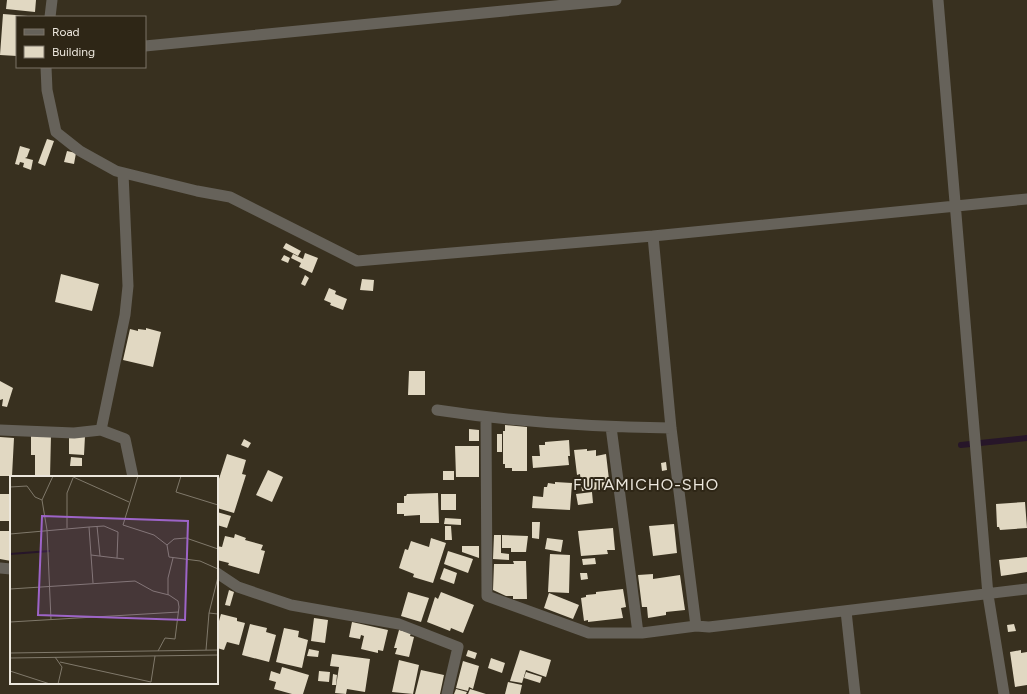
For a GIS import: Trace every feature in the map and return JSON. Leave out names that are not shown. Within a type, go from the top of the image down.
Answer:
[{"type":"street","points":[[50,16],[52,0]]},
{"type":"street","points":[[146,46],[616,0]]},
{"type":"street","points":[[938,0],[988,594],[1004,694]]},
{"type":"street","points":[[46,68],[47,90],[56,132],[80,151],[116,171],[197,192],[230,197],[357,261],[653,236],[1027,199]]},
{"type":"street","points":[[100,430],[124,315],[128,286],[123,173]]},
{"type":"street","points":[[653,236],[671,428],[696,626]]},
{"type":"street","points":[[437,410],[486,418],[549,424],[671,428]]},
{"type":"street","points":[[486,418],[487,596],[589,633],[638,633],[696,626],[709,627],[1027,589]]},
{"type":"street","points":[[611,427],[638,633]]},
{"type":"street","points":[[0,430],[74,433],[100,430],[125,438],[133,476]]},
{"type":"street","points":[[218,575],[238,586],[291,605],[399,624],[458,647],[447,694]]},
{"type":"street","points":[[846,611],[855,694]]},
{"type":"building","points":[[7,0],[36,0],[35,12],[6,9]]},
{"type":"building","points":[[3,14],[28,16],[16,16],[16,56],[0,55]]},
{"type":"building","points":[[47,139],[54,141],[45,166],[38,163]]},
{"type":"building","points":[[20,146],[30,149],[27,157],[25,158],[33,160],[31,170],[23,167],[24,163],[20,162],[19,165],[15,164]]},
{"type":"building","points":[[67,151],[76,153],[74,164],[64,162]]},
{"type":"building","points":[[286,243],[301,251],[298,256],[283,248]]},
{"type":"building","points":[[305,253],[318,258],[312,273],[299,267],[301,263],[291,258],[293,254],[303,259]]},
{"type":"building","points":[[284,255],[290,258],[288,263],[281,260]]},
{"type":"building","points":[[61,274],[99,284],[92,311],[55,302]]},
{"type":"building","points":[[305,275],[309,278],[305,286],[301,284]]},
{"type":"building","points":[[362,279],[374,280],[373,291],[360,290]]},
{"type":"building","points":[[329,288],[336,291],[335,294],[347,299],[343,310],[330,305],[331,303],[324,300]]},
{"type":"building","points":[[146,328],[161,332],[153,367],[123,360],[130,329],[138,331],[138,329],[146,330]]},
{"type":"building","points":[[409,371],[425,371],[425,395],[408,395]]},
{"type":"building","points":[[0,381],[13,388],[7,407],[2,406],[3,399],[0,400]]},
{"type":"building","points":[[505,425],[527,427],[527,471],[512,471],[512,468],[505,468],[505,464],[503,464],[503,431],[505,431]]},
{"type":"building","points":[[469,429],[479,430],[479,441],[469,441]]},
{"type":"building","points":[[31,434],[51,435],[50,476],[35,476],[35,455],[31,455]]},
{"type":"building","points":[[497,434],[502,434],[502,452],[497,452]]},
{"type":"building","points":[[69,435],[85,436],[84,455],[69,454]]},
{"type":"building","points":[[0,437],[14,438],[12,476],[0,476]]},
{"type":"building","points":[[244,439],[251,443],[248,448],[241,445]]},
{"type":"building","points":[[569,440],[569,465],[533,468],[532,456],[540,456],[539,445],[545,445],[545,442]]},
{"type":"building","points":[[455,446],[479,446],[479,477],[456,477]]},
{"type":"building","points":[[587,449],[587,451],[596,450],[596,456],[606,454],[610,488],[582,491],[580,474],[577,475],[574,450]]},
{"type":"building","points":[[227,454],[246,460],[242,474],[246,475],[234,513],[218,508],[218,482]]},
{"type":"building","points":[[71,457],[82,458],[82,466],[70,466]]},
{"type":"building","points":[[666,462],[667,470],[662,471],[661,463]]},
{"type":"building","points":[[268,470],[283,477],[272,502],[256,495]]},
{"type":"building","points":[[443,471],[454,471],[454,480],[443,480]]},
{"type":"building","points":[[555,482],[572,483],[570,510],[532,508],[533,496],[543,497],[544,487],[547,487],[548,483],[555,484]]},
{"type":"building","points":[[592,492],[593,503],[578,505],[576,494]]},
{"type":"building","points":[[438,493],[439,523],[420,523],[420,515],[404,516],[404,514],[397,514],[397,503],[404,503],[404,496],[407,494]]},
{"type":"building","points":[[0,494],[10,494],[10,521],[0,521]]},
{"type":"building","points":[[441,494],[456,494],[456,510],[441,510]]},
{"type":"building","points":[[1025,502],[1027,528],[1000,530],[999,527],[997,527],[996,504]]},
{"type":"building","points":[[218,512],[231,516],[227,528],[218,525]]},
{"type":"building","points":[[445,518],[461,519],[461,525],[444,524]]},
{"type":"building","points":[[532,522],[540,522],[539,539],[532,538]]},
{"type":"building","points":[[674,524],[677,553],[653,556],[649,526]]},
{"type":"building","points":[[445,526],[451,526],[452,540],[445,540]]},
{"type":"building","points":[[613,528],[615,550],[607,550],[608,554],[581,556],[578,531]]},
{"type":"building","points":[[0,531],[10,531],[10,561],[0,559]]},
{"type":"building","points":[[235,534],[246,538],[245,540],[263,545],[261,550],[265,551],[259,574],[228,565],[229,563],[218,560],[218,546],[222,547],[225,536],[234,538]]},
{"type":"building","points":[[494,535],[501,535],[501,553],[509,554],[509,560],[493,559]]},
{"type":"building","points":[[502,535],[528,536],[526,552],[511,552],[511,548],[502,548]]},
{"type":"building","points":[[431,538],[446,543],[433,583],[413,577],[414,574],[399,568],[405,549],[408,550],[411,541],[429,547]]},
{"type":"building","points":[[547,538],[563,540],[561,552],[545,549]]},
{"type":"building","points":[[462,546],[479,546],[479,558],[462,552]]},
{"type":"building","points":[[448,551],[473,559],[468,573],[444,564]]},
{"type":"building","points":[[550,554],[570,555],[569,593],[548,592]]},
{"type":"building","points":[[1027,557],[1027,572],[1001,576],[999,560]]},
{"type":"building","points":[[595,558],[596,564],[583,565],[582,559]]},
{"type":"building","points":[[513,561],[526,561],[527,599],[513,599],[513,596],[506,596],[493,590],[494,564],[514,564]]},
{"type":"building","points":[[444,568],[457,573],[454,584],[440,579]]},
{"type":"building","points":[[580,573],[587,573],[588,579],[581,580]]},
{"type":"building","points":[[653,574],[653,579],[680,575],[685,610],[666,612],[666,615],[648,618],[647,607],[642,607],[638,575]]},
{"type":"building","points":[[623,589],[626,607],[621,608],[623,618],[588,622],[588,620],[584,621],[581,598],[586,597],[586,595],[596,594],[596,592]]},
{"type":"building","points":[[229,590],[234,592],[230,606],[225,605]]},
{"type":"building","points":[[408,592],[429,598],[421,622],[401,616]]},
{"type":"building","points":[[441,592],[474,605],[463,633],[451,628],[450,631],[427,622],[435,597],[438,599]]},
{"type":"building","points":[[549,593],[579,605],[573,619],[544,608]]},
{"type":"building","points":[[221,614],[237,618],[237,621],[245,623],[239,645],[227,642],[224,650],[218,648],[218,624]]},
{"type":"building","points":[[314,618],[328,620],[325,643],[311,641]]},
{"type":"building","points":[[352,622],[388,630],[383,651],[378,650],[378,653],[361,649],[364,636],[361,635],[360,639],[349,637]]},
{"type":"building","points":[[250,624],[267,628],[266,632],[276,635],[269,662],[242,655]]},
{"type":"building","points":[[1014,624],[1016,631],[1008,632],[1007,625]]},
{"type":"building","points":[[284,628],[299,631],[298,637],[308,640],[302,668],[276,662]]},
{"type":"building","points":[[399,630],[411,633],[410,636],[414,637],[409,657],[395,654],[397,648],[394,648]]},
{"type":"building","points":[[309,649],[319,651],[318,657],[307,656]]},
{"type":"building","points":[[468,650],[477,653],[475,659],[466,656]]},
{"type":"building","points":[[520,650],[551,660],[546,677],[526,670],[522,683],[510,681]]},
{"type":"building","points":[[1021,650],[1021,653],[1027,652],[1027,685],[1015,687],[1010,652]]},
{"type":"building","points":[[332,654],[370,659],[365,692],[347,689],[346,694],[335,693],[339,667],[330,666]]},
{"type":"building","points":[[491,658],[505,663],[502,673],[488,668]]},
{"type":"building","points":[[399,660],[419,665],[413,694],[392,692]]},
{"type":"building","points":[[463,661],[479,666],[473,689],[469,687],[468,691],[456,688]]},
{"type":"building","points":[[282,667],[309,675],[303,694],[292,694],[274,689],[276,682],[269,680],[271,671],[280,674]]},
{"type":"building","points":[[421,670],[444,675],[440,694],[415,694]]},
{"type":"building","points":[[319,671],[330,672],[329,682],[318,681]]},
{"type":"building","points":[[526,672],[542,677],[540,683],[524,678]]},
{"type":"building","points":[[333,674],[337,675],[336,685],[332,685]]},
{"type":"building","points":[[508,682],[522,685],[520,694],[505,694]]},
{"type":"building","points":[[456,689],[467,692],[466,694],[454,694]]},
{"type":"building","points":[[470,689],[486,694],[468,694]]},
{"type":"waterway","points":[[961,445],[1027,438]]},
{"type":"district","name":"FUTAMICHO-SHO","points":[[646,484]]}]
